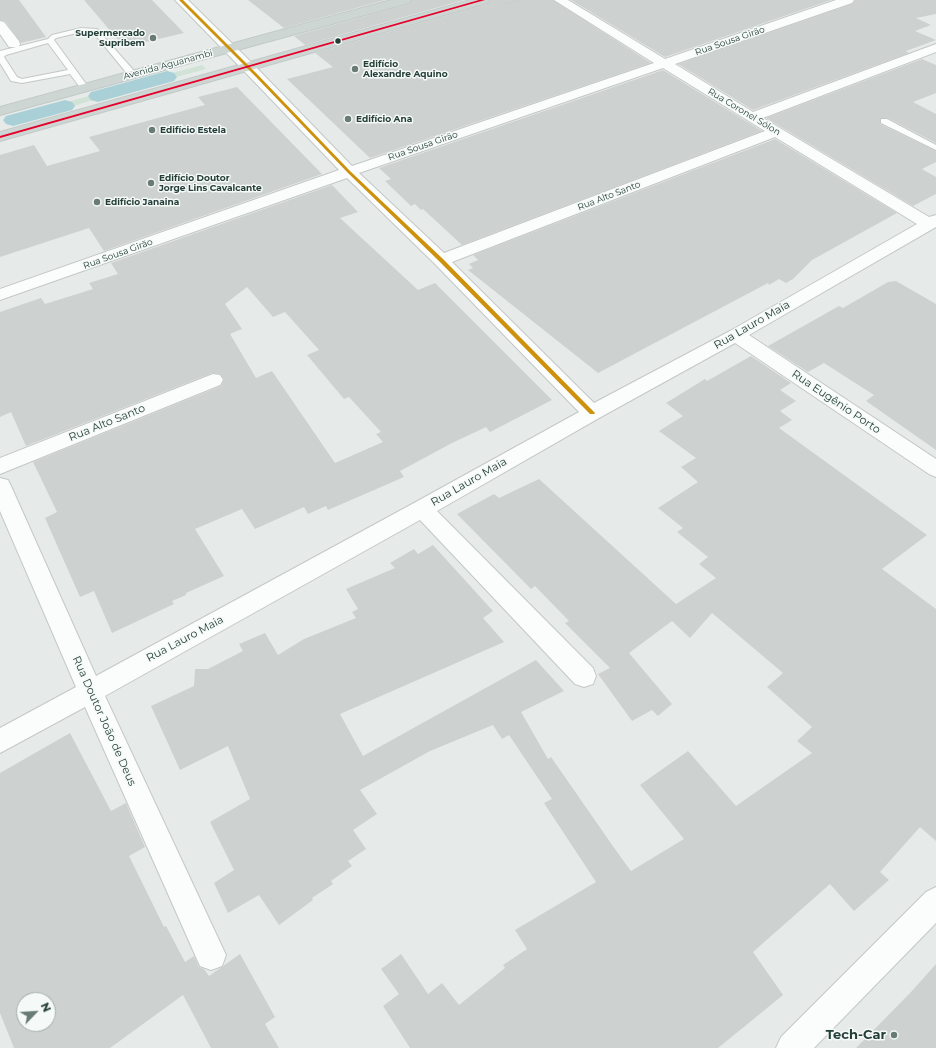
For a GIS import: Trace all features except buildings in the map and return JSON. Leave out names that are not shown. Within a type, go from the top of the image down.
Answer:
[{"type":"main road","name":"Avenida Aguanambi","points":[[0,111],[405,0]]},
{"type":"main road","points":[[0,137],[483,0]]},
{"type":"street","points":[[181,0],[349,172],[441,260],[592,413]]},
{"type":"street","name":"Rua Coronel Sólon","points":[[560,0],[776,132],[934,222]]},
{"type":"street","name":"Rua Sousa Girão","points":[[0,295],[349,172],[848,0]]},
{"type":"street","points":[[0,25],[14,44]]},
{"type":"street","points":[[752,117],[936,48]]},
{"type":"street","name":"Rua Alto Santo","points":[[441,260],[776,132]]},
{"type":"street","name":"Rua Lauro Maia","points":[[0,741],[422,509],[592,413],[736,335],[934,222]]},
{"type":"street","name":"Rua Eugênio Porto","points":[[736,335],[936,469]]},
{"type":"street","name":"Rua Alto Santo","points":[[0,466],[213,380]]},
{"type":"street","name":"Rua Doutor João de Deus","points":[[0,486],[90,691],[211,955]]},
{"type":"street","points":[[422,509],[584,676]]},
{"type":"street","points":[[792,1048],[936,902]]},
{"type":"lane","points":[[72,71],[22,82],[14,79],[0,57],[3,53],[10,50],[50,40],[54,36],[88,29],[95,30],[132,74]]},
{"type":"lane","points":[[50,40],[85,88]]},
{"type":"lane","points":[[884,121],[936,148]]},
{"type":"green space","points":[[202,65],[206,69],[169,79],[165,75]]},
{"type":"green space","points":[[96,94],[100,98],[67,108],[63,103]]},
{"type":"waterway","points":[[98,96],[167,77]]},
{"type":"waterway","points":[[13,120],[65,106]]},
{"type":"transit line","points":[[181,0],[257,76],[349,172],[441,260],[592,413]]},
{"type":"transit line","points":[[0,137],[483,0]]},
{"type":"place","name":"Supermercado Supribem","points":[[153,38]]},
{"type":"place","name":"Edifício Alexandre Aquino","points":[[355,69]]},
{"type":"place","name":"Edifício Ana","points":[[348,119]]},
{"type":"place","name":"Edifício Estela","points":[[152,130]]},
{"type":"place","name":"Edifício Doutor Jorge Lins Cavalcante","points":[[151,183]]},
{"type":"place","name":"Edifício Janaina","points":[[97,202]]},
{"type":"place","name":"Tech-Car","points":[[894,1035]]}]
